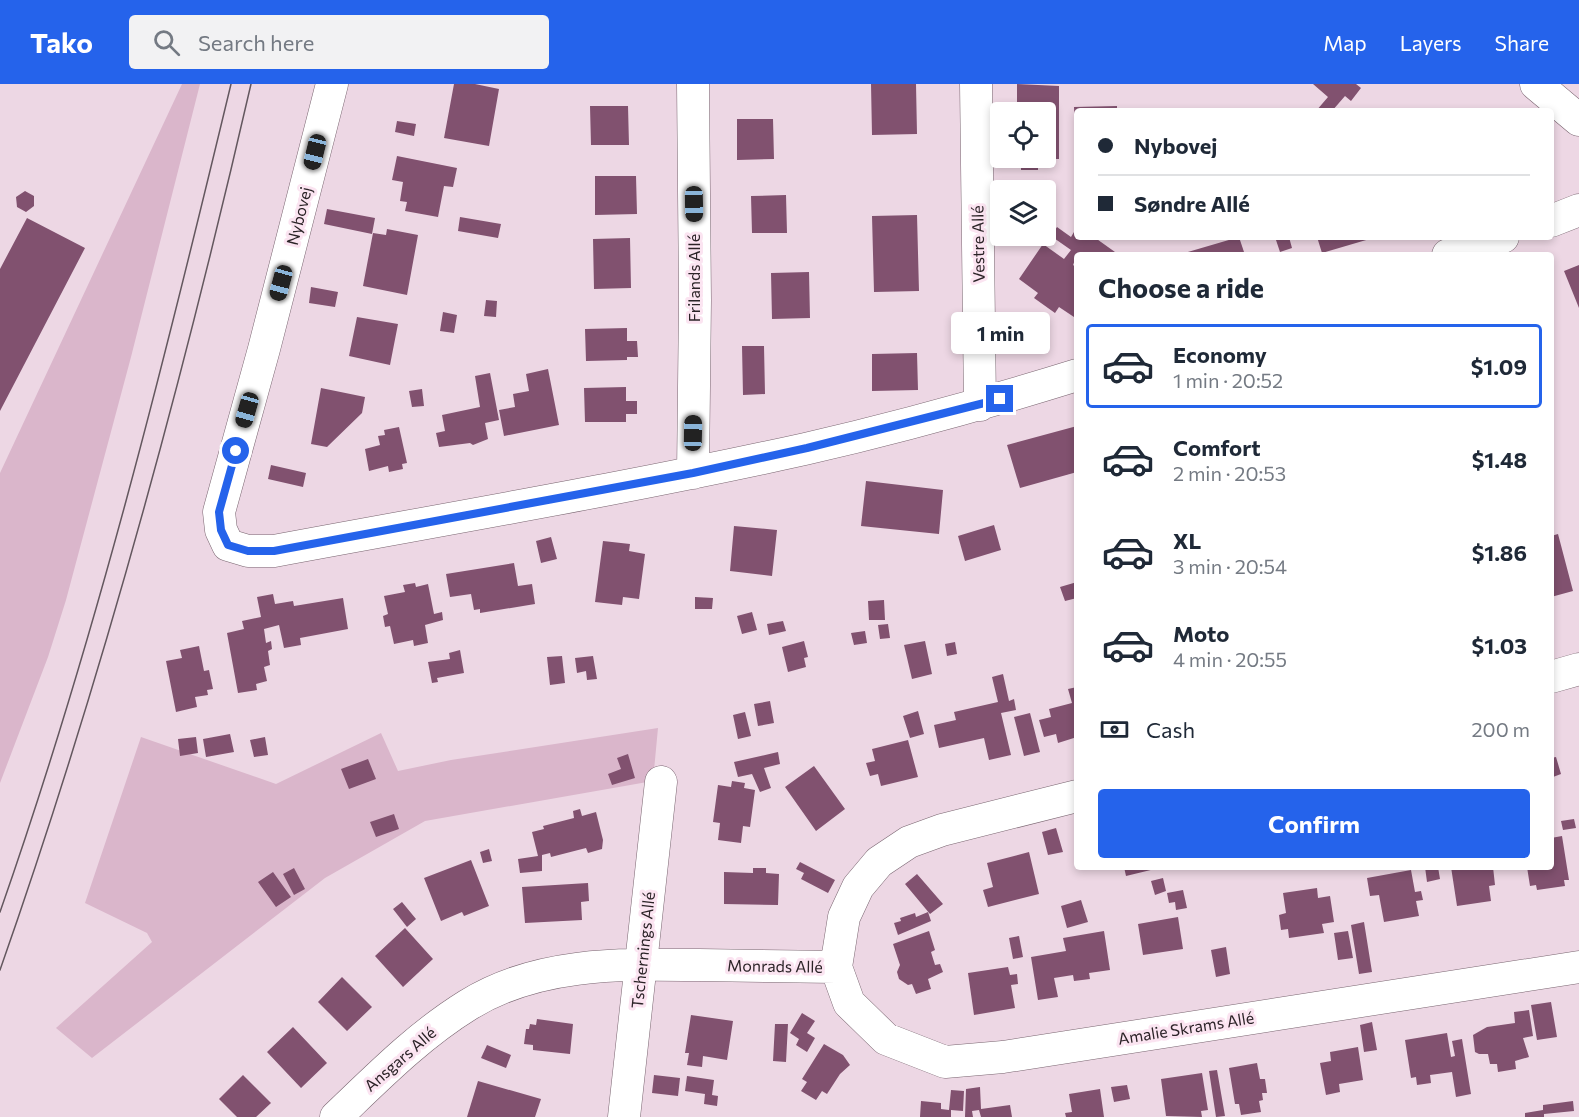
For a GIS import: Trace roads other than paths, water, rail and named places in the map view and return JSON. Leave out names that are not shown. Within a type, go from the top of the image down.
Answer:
[{"type":"street","name":"Nybovej","points":[[332,84],[264,349],[219,512],[221,530],[228,545],[248,551],[274,551],[693,473]]},
{"type":"street","name":"Frilands Allé","points":[[693,84],[695,300],[693,473]]},
{"type":"street","name":"Vestre Allé","points":[[976,84],[980,405]]},
{"type":"street","points":[[1536,84],[1579,120]]},
{"type":"street","points":[[1554,220],[1579,210]]},
{"type":"street","points":[[1457,252],[1494,240]]},
{"type":"street","points":[[693,473],[807,448],[980,405],[1074,376]]},
{"type":"street","points":[[1554,676],[1579,669]]},
{"type":"street","name":"Tschernings Allé","points":[[624,1117],[661,782]]},
{"type":"street","name":"Monrads Allé","points":[[641,964],[836,967],[844,918],[858,887],[879,862],[909,842],[942,830],[1074,797]]},
{"type":"street","name":"Ansgars Allé","points":[[336,1117],[421,1037],[470,1004],[525,978],[575,968],[641,964]]},
{"type":"street","name":"Amalie Skrams Allé","points":[[836,967],[849,1003],[886,1039],[945,1062],[1003,1057],[1579,967]]},
{"type":"tram line","points":[[0,912],[67,708],[126,501],[231,84]]},
{"type":"tram line","points":[[0,970],[73,751],[138,531],[197,308],[251,84]]}]
